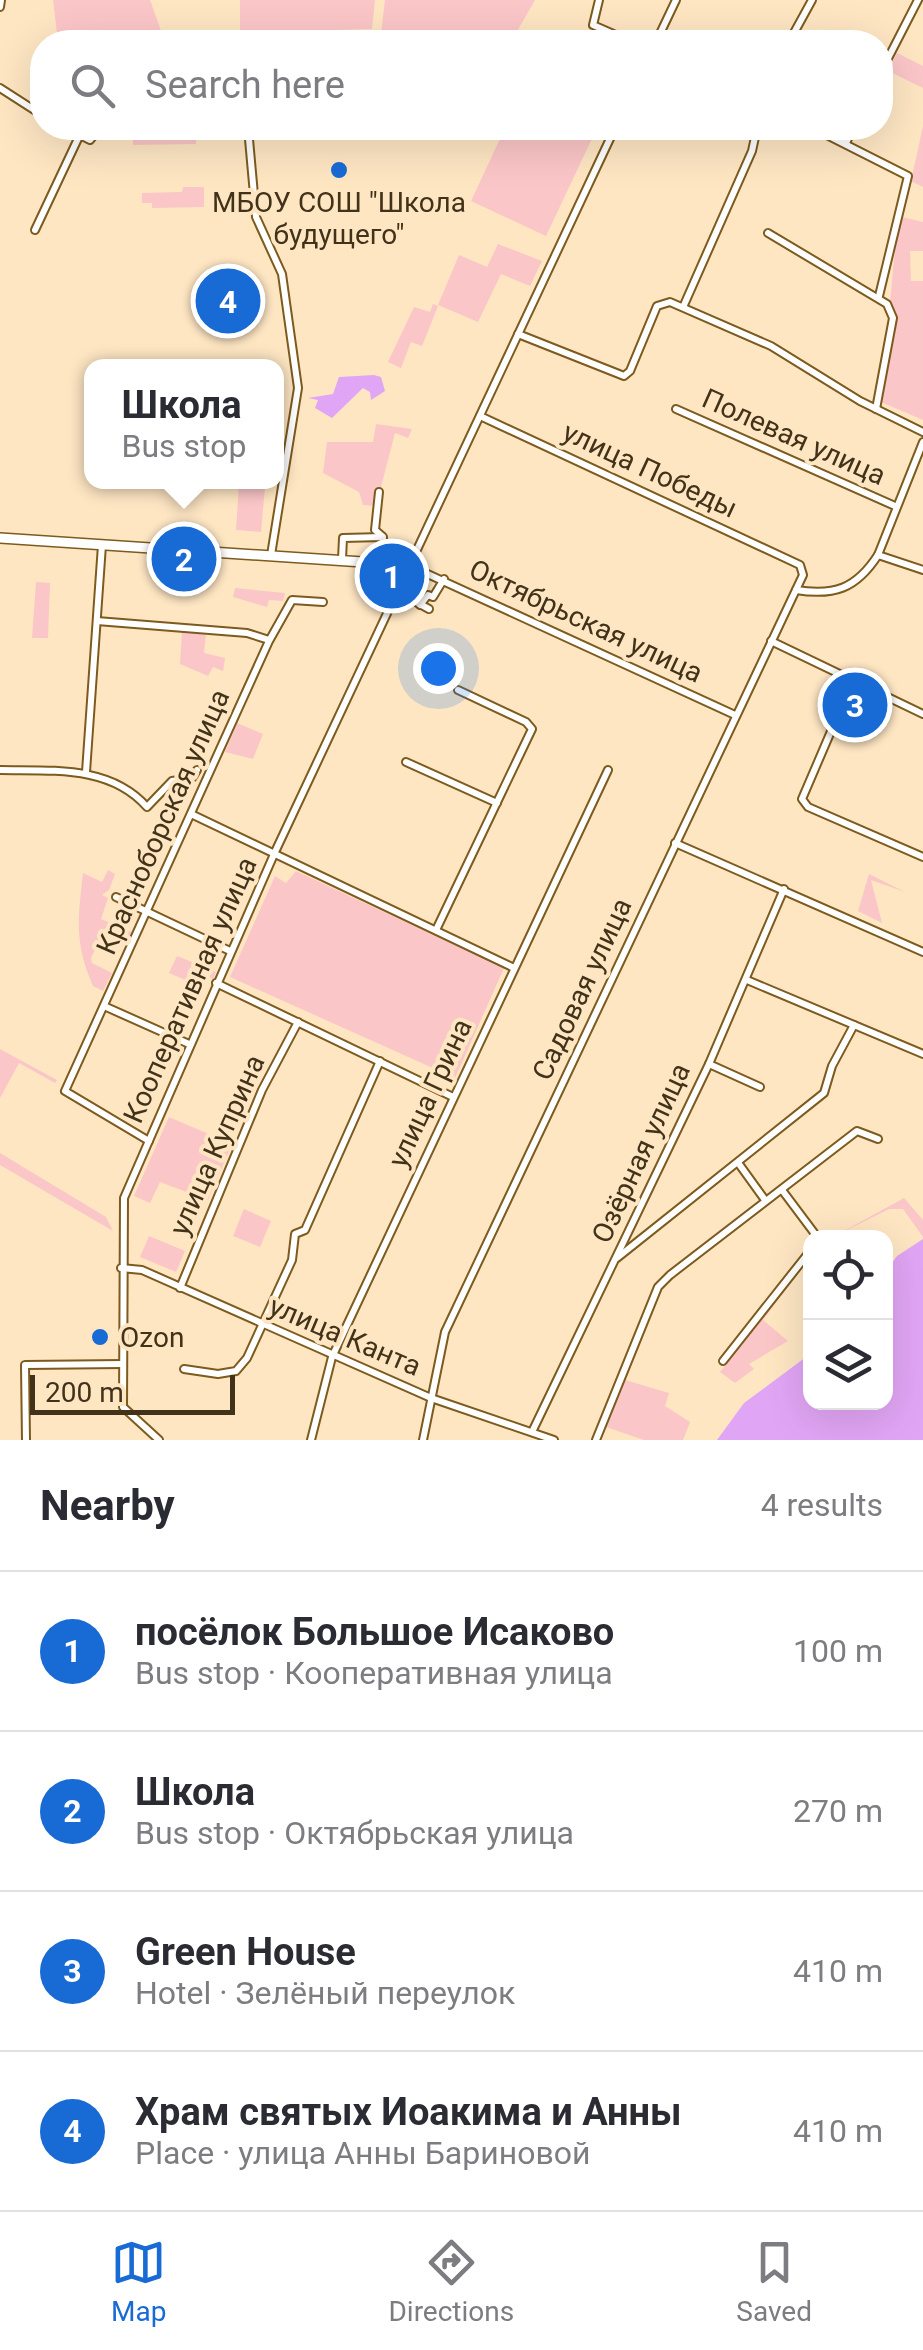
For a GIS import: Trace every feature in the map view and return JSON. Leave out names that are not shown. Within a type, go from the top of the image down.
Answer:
[{"type":"street","points":[[598,0],[593,25],[604,30]]},
{"type":"street","points":[[662,30],[676,0]]},
{"type":"street","points":[[796,30],[812,0]]},
{"type":"street","points":[[893,49],[918,0]]},
{"type":"street","points":[[0,88],[30,107]]},
{"type":"street","points":[[35,230],[77,140]]},
{"type":"street","points":[[249,140],[256,217],[282,274],[298,388],[284,475]]},
{"type":"street","points":[[480,416],[609,140]]},
{"type":"street","points":[[684,305],[755,140]]},
{"type":"street","points":[[839,140],[904,170],[908,182],[879,296]]},
{"type":"street","points":[[768,233],[879,296],[893,318],[876,409]]},
{"type":"street","points":[[518,334],[614,376],[630,371],[658,306],[662,302],[684,305],[771,346],[876,409],[923,432]]},
{"type":"street","name":"Полевая улица","points":[[676,409],[895,506]]},
{"type":"street","name":"Кооперативная улица","points":[[159,1440],[126,1412],[121,1268],[124,1198],[275,852],[480,416]]},
{"type":"street","name":"улица Победы","points":[[480,416],[800,565]]},
{"type":"street","points":[[796,590],[837,592],[867,572],[878,555],[923,442]]},
{"type":"street","points":[[271,555],[282,489]]},
{"type":"street","points":[[378,492],[375,530],[383,537]]},
{"type":"street","points":[[342,559],[343,538],[383,537]]},
{"type":"street","points":[[382,562],[383,537]]},
{"type":"street","name":"Октябрьская улица","points":[[0,538],[408,565],[735,715]]},
{"type":"street","points":[[86,772],[102,544]]},
{"type":"street","points":[[878,555],[923,570]]},
{"type":"street","name":"Садовая улица","points":[[424,1440],[445,1332],[803,575],[800,565]]},
{"type":"street","points":[[420,605],[428,595],[433,597],[444,579]]},
{"type":"street","points":[[396,592],[430,609]]},
{"type":"street","name":"Красноборская улица","points":[[149,1140],[65,1092],[269,640],[292,600],[324,602]]},
{"type":"street","points":[[97,621],[247,633],[269,640]]},
{"type":"street","points":[[771,641],[923,714]]},
{"type":"street","points":[[852,680],[802,799],[808,807],[923,857]]},
{"type":"street","points":[[436,930],[532,730],[526,722],[458,690]]},
{"type":"street","points":[[406,762],[497,803]]},
{"type":"street","points":[[0,770],[86,772],[117,783],[148,807],[172,780],[192,778],[198,770]]},
{"type":"street","name":"улица Грина","points":[[311,1440],[332,1357],[512,967],[608,770]]},
{"type":"street","points":[[192,814],[512,967]]},
{"type":"street","points":[[675,843],[923,952]]},
{"type":"street","name":"Озёрная улица","points":[[532,1432],[709,1064],[784,889]]},
{"type":"street","points":[[116,897],[230,951]]},
{"type":"street","points":[[747,980],[923,1054]]},
{"type":"street","points":[[216,983],[454,1097]]},
{"type":"street","points":[[104,1006],[189,1044]]},
{"type":"street","name":"улица Куприна","points":[[180,1288],[262,1090],[298,1022]]},
{"type":"street","points":[[616,1259],[824,1093],[832,1066],[854,1025]]},
{"type":"street","points":[[184,1369],[218,1374],[236,1371],[292,1260],[295,1234],[305,1230],[380,1061]]},
{"type":"street","points":[[709,1064],[760,1087]]},
{"type":"street","points":[[596,1440],[658,1287],[857,1131],[878,1138]]},
{"type":"street","points":[[739,1164],[765,1200]]},
{"type":"street","points":[[782,1190],[812,1230]]},
{"type":"street","points":[[723,1362],[803,1260]]},
{"type":"street","name":"улица Канта","points":[[121,1268],[142,1270],[432,1398],[554,1440]]},
{"type":"street","points":[[26,1440],[25,1365],[122,1364]]},
{"type":"shaded area","points":[[53,0],[150,0],[161,30],[57,30]]},
{"type":"shaded area","points":[[240,0],[375,0],[372,29],[240,30]]},
{"type":"shaded area","points":[[385,0],[535,0],[518,30],[381,30]]},
{"type":"shaded area","points":[[897,53],[923,66],[923,88],[893,73]]},
{"type":"shaded area","points":[[923,126],[923,187],[911,181]]},
{"type":"shaded area","points":[[133,140],[196,140],[196,144],[133,145]]},
{"type":"shaded area","points":[[499,140],[591,140],[546,236],[471,201]]},
{"type":"shaded area","points":[[183,187],[204,187],[204,207],[152,208],[152,203],[142,203],[142,193],[182,192]]},
{"type":"shaded area","points":[[902,217],[923,222],[923,251],[910,251],[911,281],[923,281],[923,420],[881,402],[896,237]]},
{"type":"shaded area","points":[[498,244],[542,261],[530,286],[501,274],[478,322],[438,305],[459,255],[487,267]]},
{"type":"shaded area","points":[[433,304],[438,306],[422,346],[411,342],[401,368],[388,362],[414,307],[430,312]]},
{"type":"shaded area","points":[[339,377],[381,377],[385,391],[371,400],[370,392],[363,388],[332,418],[315,408],[318,400],[308,398],[333,394]]},
{"type":"shaded area","points":[[376,424],[412,429],[408,438],[395,433],[376,506],[363,505],[359,492],[323,473],[327,442],[373,442]]},
{"type":"shaded area","points":[[239,489],[265,489],[261,532],[236,530]]},
{"type":"shaded area","points":[[36,582],[50,583],[48,638],[32,638]]},
{"type":"shaded area","points":[[235,588],[285,593],[283,601],[269,600],[267,607],[233,597]]},
{"type":"shaded area","points":[[182,632],[206,633],[204,653],[225,658],[223,671],[213,667],[208,676],[180,664]]},
{"type":"shaded area","points":[[237,723],[263,734],[253,759],[225,752]]},
{"type":"shaded area","points":[[108,870],[115,874],[109,890],[102,895],[108,898],[101,919],[134,933],[132,937],[105,928],[91,958],[92,963],[112,973],[103,991],[93,986],[87,970],[79,917],[83,873],[102,882]]},
{"type":"shaded area","points":[[296,871],[504,968],[455,1078],[230,977],[275,876],[286,883]]},
{"type":"shaded area","points":[[869,874],[905,892],[871,880],[882,923],[858,911]]},
{"type":"shaded area","points":[[177,956],[216,972],[213,979],[196,971],[190,982],[169,973]]},
{"type":"shaded area","points":[[0,1049],[57,1080],[55,1083],[19,1063],[0,1098]]},
{"type":"shaded area","points":[[169,1117],[232,1144],[208,1200],[160,1182],[150,1203],[134,1196]]},
{"type":"shaded area","points":[[0,1153],[106,1217],[113,1231],[0,1165]]},
{"type":"shaded area","points":[[904,1198],[923,1220],[923,1237],[903,1209],[889,1209],[846,1230]]},
{"type":"shaded area","points":[[244,1209],[271,1221],[260,1247],[233,1236]]},
{"type":"shaded area","points":[[149,1236],[185,1251],[176,1272],[140,1257]]},
{"type":"shaded area","points":[[923,1239],[923,1440],[717,1440],[744,1403],[803,1359],[803,1410],[893,1410],[893,1261]]},
{"type":"shaded area","points":[[803,1265],[763,1320],[788,1341],[749,1364],[754,1369],[735,1383],[720,1372]]},
{"type":"shaded area","points":[[625,1380],[669,1393],[665,1406],[690,1422],[683,1440],[644,1440],[606,1427]]},
{"type":"place","name":"МБОУ СОШ \"Школа будущего\"","points":[[339,170]]},
{"type":"place","name":"Храм святых Иоакима и Анны","points":[[228,301]]},
{"type":"place","name":"Школа","points":[[184,559]]},
{"type":"place","name":"посёлок Большое Исаково","points":[[392,576]]},
{"type":"place","name":"Green House","points":[[855,705]]},
{"type":"place","name":"Ozon","points":[[100,1337]]}]
